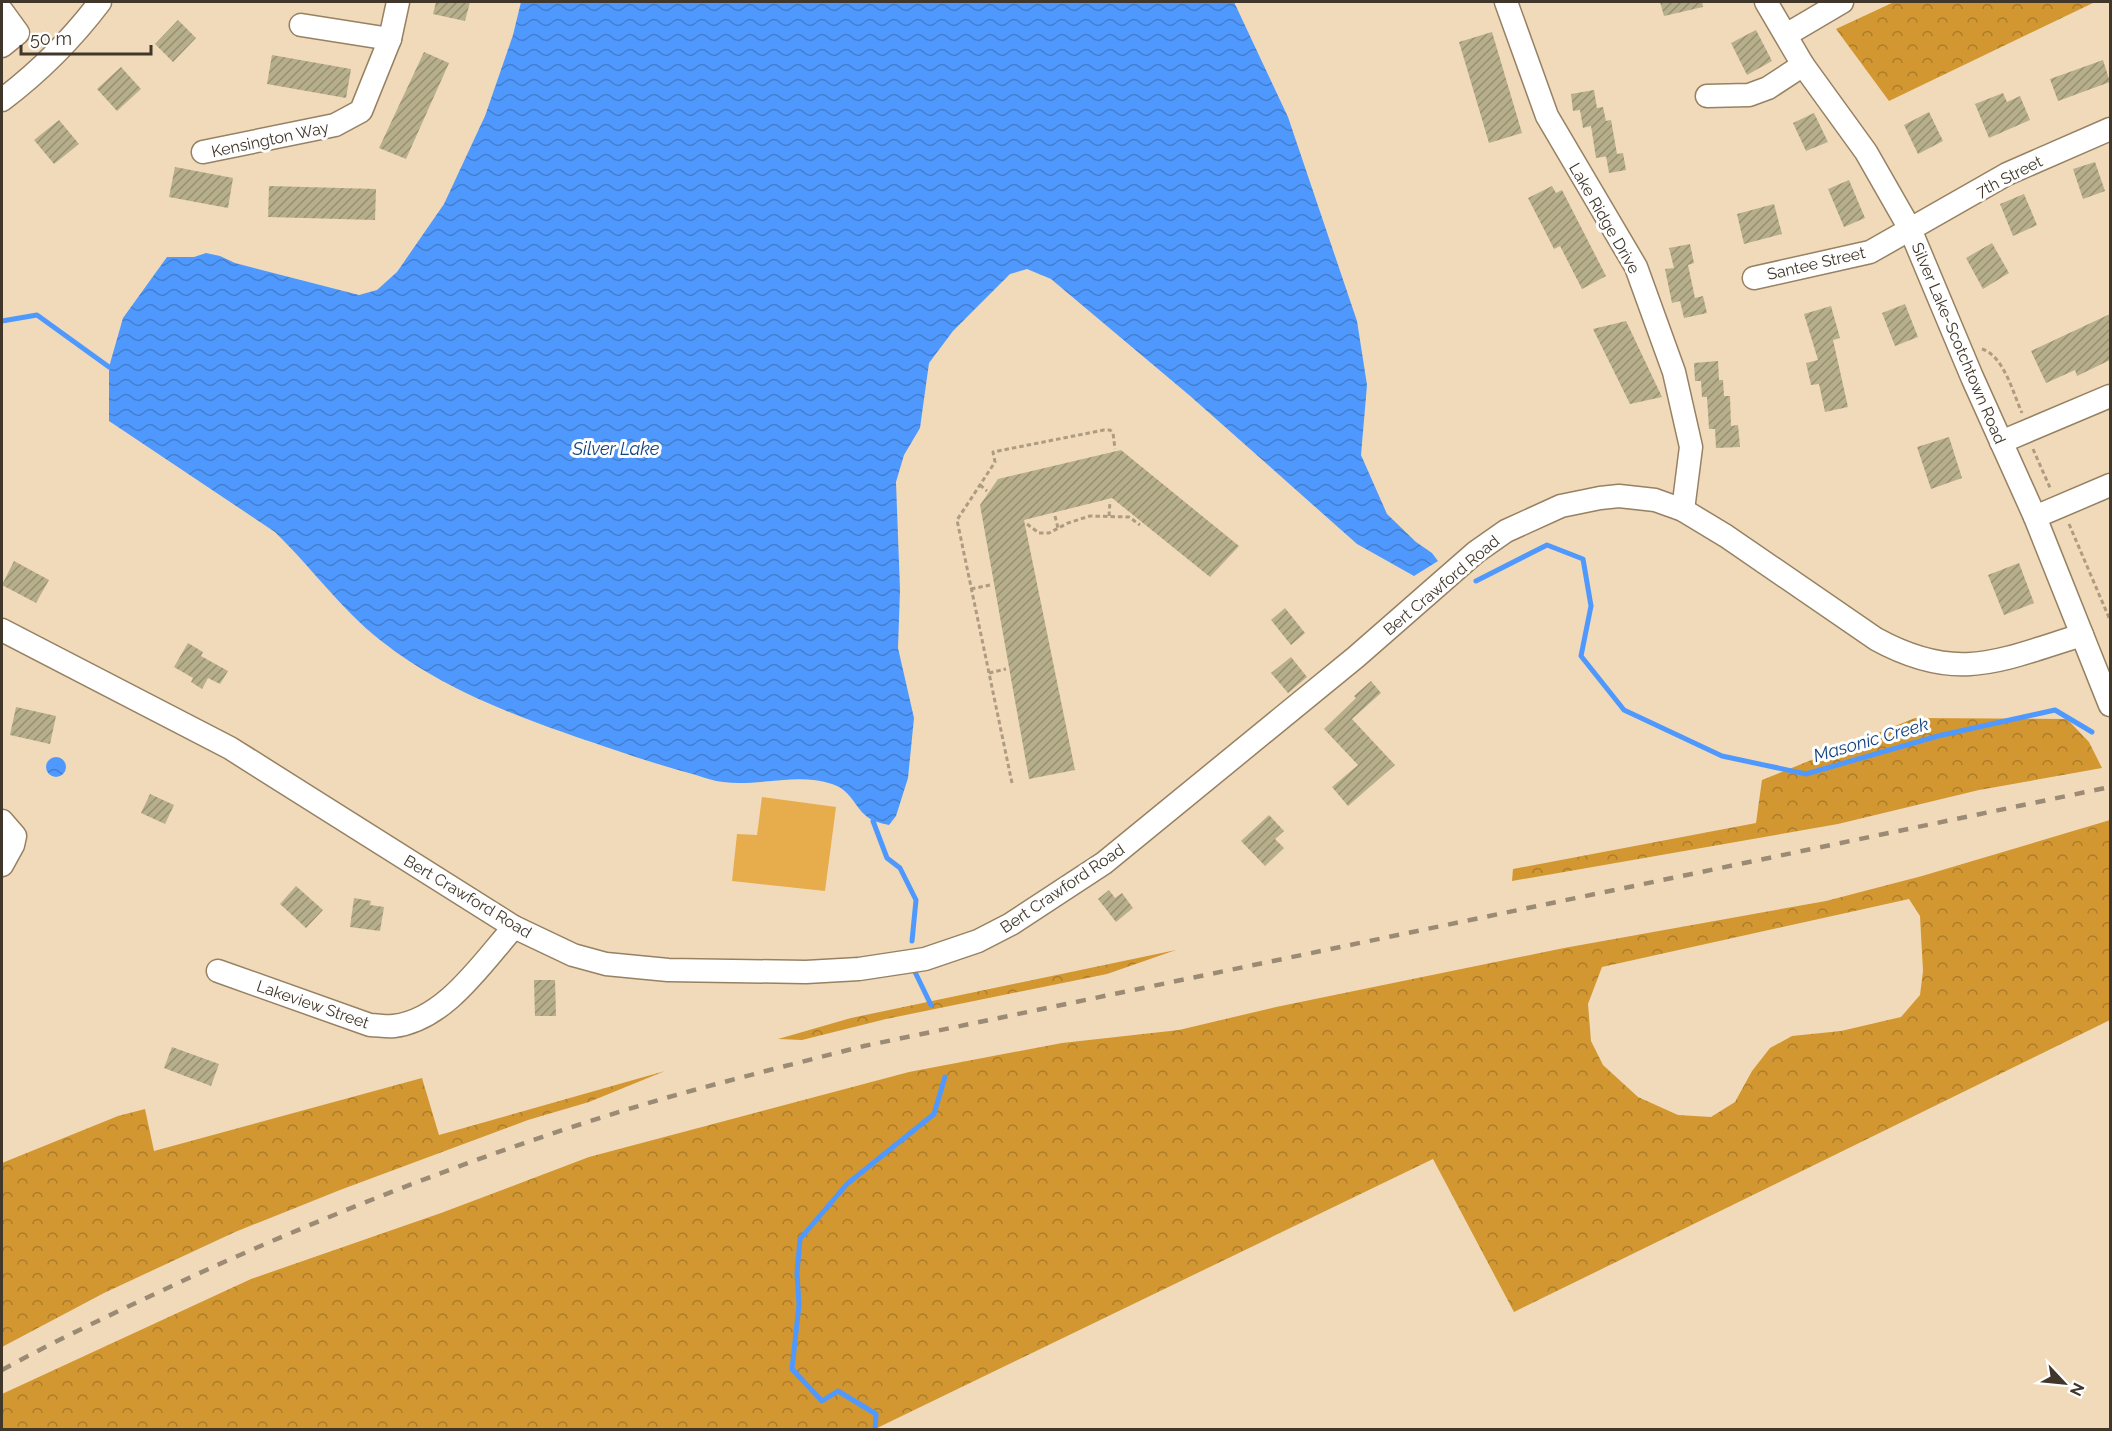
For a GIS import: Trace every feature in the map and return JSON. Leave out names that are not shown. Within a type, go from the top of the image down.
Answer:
[{"type":"street","points":[[2,100],[43,66],[100,2]]},
{"type":"street","name":"Kensington Way","points":[[203,152],[335,126],[361,111],[390,39],[398,2]]},
{"type":"street","name":"Lake Ridge Drive","points":[[1506,2],[1547,116],[1636,267],[1674,372],[1691,447],[1683,510]]},
{"type":"street","name":"Silver Lake-Scotchtown Road","points":[[1766,2],[1803,65],[1866,152],[1910,230],[2036,518],[2110,705]]},
{"type":"street","points":[[1786,35],[1842,2]]},
{"type":"street","points":[[2,11],[18,33],[2,46]]},
{"type":"street","points":[[301,25],[390,39]]},
{"type":"street","points":[[1707,96],[1749,95],[1768,88],[1803,65]]},
{"type":"street","name":"7th Street","points":[[1910,230],[2007,174],[2110,129]]},
{"type":"street","name":"Santee Street","points":[[1754,278],[1870,252],[1910,230]]},
{"type":"street","points":[[2001,442],[2110,396]]},
{"type":"street","points":[[2036,518],[2110,485]]},
{"type":"street","name":"Bert Crawford Road","points":[[2,630],[231,748],[514,927],[573,955],[606,964],[668,970],[806,972],[860,969],[925,959],[978,942],[1011,924],[1104,864],[1356,657],[1476,552],[1506,531],[1561,506],[1600,498],[1638,497],[1683,510],[1726,536],[1876,639],[1896,650],[1932,662],[1981,664],[2082,635]]},
{"type":"street","points":[[2,821],[15,836],[13,845],[2,865]]},
{"type":"street","name":"Lakeview Street","points":[[218,971],[370,1025],[393,1026],[416,1020],[435,1011],[453,996],[514,927]]},
{"type":"path","points":[[1981,349],[1995,356],[2001,364],[2024,417]]},
{"type":"path","points":[[1012,783],[957,520],[995,462],[993,453],[1104,430],[1110,430],[1113,433],[1115,449]]},
{"type":"path","points":[[2029,440],[2052,491]]},
{"type":"path","points":[[980,486],[987,490]]},
{"type":"path","points":[[1108,516],[1110,501]]},
{"type":"path","points":[[1055,516],[1058,528]]},
{"type":"path","points":[[1028,524],[1039,532],[1049,533],[1068,523],[1090,516],[1129,517],[1140,525]]},
{"type":"path","points":[[2069,524],[2110,620]]},
{"type":"path","points":[[971,589],[990,585]]},
{"type":"path","points":[[989,673],[1006,669]]},
{"type":"shaded area","points":[[762,797],[836,807],[825,891],[732,881],[737,834],[757,835]]},
{"type":"green space","points":[[1894,2],[2095,2],[1889,101],[1836,29]]},
{"type":"green space","points":[[1915,718],[2067,719],[2089,742],[2102,768],[1979,790],[1838,824],[1512,881],[1513,869],[1756,823],[1762,780]]},
{"type":"green space","points":[[2110,820],[2110,1020],[1514,1312],[1433,1159],[875,1429],[2,1429],[2,1394],[251,1279],[441,1213],[589,1157],[909,1072],[1062,1043],[1179,1030],[1276,1007],[1564,948],[1826,901],[1922,876]],"holes":[[[1909,899],[1920,916],[1923,971],[1920,995],[1901,1017],[1841,1031],[1792,1036],[1770,1048],[1752,1071],[1735,1102],[1711,1117],[1678,1115],[1638,1097],[1603,1065],[1591,1041],[1588,1004],[1602,967]]]},
{"type":"green space","points":[[1176,950],[1107,974],[886,1019],[802,1040],[778,1039],[851,1018]]},
{"type":"green space","points":[[665,1071],[589,1102],[528,1120],[340,1190],[235,1232],[104,1293],[2,1347],[2,1163],[118,1116],[145,1109],[154,1151],[422,1078],[439,1135]]},
{"type":"water","name":"Silver Lake","points":[[521,2],[1234,2],[1288,117],[1357,321],[1367,385],[1361,455],[1387,514],[1416,542],[1432,553],[1438,561],[1414,576],[1357,544],[1189,395],[1051,279],[1027,269],[1010,274],[953,331],[929,363],[920,428],[904,455],[896,482],[900,590],[898,648],[914,718],[908,778],[896,816],[889,825],[867,816],[847,793],[832,784],[805,779],[750,783],[720,782],[638,758],[494,706],[463,692],[406,659],[366,628],[275,532],[109,421],[109,367],[123,318],[167,257],[194,257],[206,253],[235,263],[359,295],[377,290],[397,272],[444,204],[485,116],[513,35]]},
{"type":"water","points":[[56,757],[63,760],[66,767],[63,774],[56,777],[49,774],[46,767],[49,760]]},
{"type":"building","points":[[436,2],[470,2],[465,21],[433,14]]},
{"type":"building","points":[[1660,2],[1702,2],[1703,7],[1664,16]]},
{"type":"building","points":[[178,20],[196,38],[173,62],[155,44]]},
{"type":"building","points":[[1756,30],[1772,61],[1747,75],[1731,43]]},
{"type":"building","points":[[1492,32],[1522,133],[1489,143],[1459,42]]},
{"type":"building","points":[[424,52],[449,63],[406,159],[379,148]]},
{"type":"building","points":[[272,55],[351,69],[346,98],[267,84]]},
{"type":"building","points":[[2103,60],[2110,82],[2058,101],[2050,79]]},
{"type":"building","points":[[121,67],[141,89],[117,111],[97,89]]},
{"type":"building","points":[[1594,90],[1597,108],[1603,107],[1606,121],[1611,120],[1617,154],[1623,153],[1626,170],[1609,173],[1606,156],[1596,158],[1591,126],[1583,128],[1580,110],[1573,111],[1571,94]]},
{"type":"building","points":[[2003,93],[2007,102],[2020,96],[2030,120],[1989,138],[1975,104]]},
{"type":"building","points":[[1929,112],[1943,141],[1918,154],[1904,125]]},
{"type":"building","points":[[1814,113],[1828,142],[1806,151],[1793,123]]},
{"type":"building","points":[[59,120],[79,144],[54,164],[34,140]]},
{"type":"building","points":[[2095,162],[2105,191],[2083,199],[2073,169]]},
{"type":"building","points":[[175,167],[233,178],[228,208],[169,197]]},
{"type":"building","points":[[1849,180],[1865,218],[1844,227],[1828,189]]},
{"type":"building","points":[[269,186],[376,189],[375,220],[268,217]]},
{"type":"building","points":[[1552,186],[1556,193],[1562,190],[1606,276],[1582,289],[1560,246],[1554,249],[1528,198]]},
{"type":"building","points":[[2024,194],[2037,225],[2013,236],[2000,204]]},
{"type":"building","points":[[1774,204],[1782,234],[1744,244],[1737,214]]},
{"type":"building","points":[[1992,243],[2009,273],[1983,289],[1966,258]]},
{"type":"building","points":[[1690,244],[1694,263],[1688,265],[1695,298],[1703,296],[1707,313],[1684,318],[1680,301],[1672,303],[1665,269],[1674,268],[1669,248]]},
{"type":"building","points":[[1905,304],[1918,337],[1895,346],[1882,313]]},
{"type":"building","points":[[1831,306],[1840,338],[1833,340],[1848,407],[1825,412],[1819,384],[1811,385],[1806,363],[1818,360],[1804,314]]},
{"type":"building","points":[[2110,314],[2110,360],[2077,376],[2075,370],[2046,383],[2031,351]]},
{"type":"building","points":[[1626,321],[1662,397],[1630,404],[1593,329]]},
{"type":"building","points":[[1718,361],[1719,380],[1723,380],[1724,396],[1730,396],[1731,426],[1738,425],[1740,447],[1716,448],[1715,429],[1709,429],[1707,397],[1702,397],[1701,381],[1695,381],[1694,363]]},
{"type":"building","points":[[1949,437],[1962,478],[1931,489],[1917,447]]},
{"type":"building","points":[[1121,450],[1239,546],[1210,577],[1112,498],[1024,520],[1075,770],[1029,779],[980,505],[998,479]]},
{"type":"building","points":[[14,561],[49,580],[36,603],[2,585]]},
{"type":"building","points":[[2019,563],[2034,603],[2004,615],[1988,575]]},
{"type":"building","points":[[1285,608],[1305,633],[1291,645],[1271,620]]},
{"type":"building","points":[[188,643],[203,652],[201,656],[228,671],[220,684],[208,678],[202,689],[191,682],[193,678],[174,667]]},
{"type":"building","points":[[1291,657],[1307,677],[1288,693],[1271,673]]},
{"type":"building","points":[[1371,681],[1381,693],[1352,719],[1395,765],[1348,806],[1332,787],[1358,765],[1324,729]]},
{"type":"building","points":[[16,707],[56,716],[50,744],[10,735]]},
{"type":"building","points":[[150,794],[174,805],[165,824],[141,813]]},
{"type":"building","points":[[1269,815],[1284,831],[1275,839],[1284,848],[1265,866],[1241,841]]},
{"type":"building","points":[[296,886],[323,910],[306,928],[280,904]]},
{"type":"building","points":[[1109,890],[1115,898],[1122,893],[1133,908],[1116,922],[1098,899]]},
{"type":"building","points":[[354,898],[371,901],[370,905],[384,907],[380,931],[350,927]]},
{"type":"building","points":[[534,980],[555,980],[556,1016],[535,1016]]},
{"type":"building","points":[[172,1047],[219,1064],[211,1086],[164,1068]]},
{"type":"waterway","name":"Masonic Creek","points":[[2,321],[37,315],[109,367]]},
{"type":"waterway","name":"Masonic Creek","points":[[1476,581],[1547,545],[1583,559],[1591,606],[1581,656],[1624,710],[1722,756],[1806,774],[1938,736],[2055,710],[2092,732]]},
{"type":"waterway","points":[[873,821],[887,858],[900,868],[916,900],[912,941]]},
{"type":"waterway","points":[[915,972],[931,1005]]},
{"type":"waterway","points":[[875,1430],[876,1414],[838,1391],[822,1401],[792,1369],[799,1305],[797,1273],[800,1239],[847,1184],[934,1114],[945,1077]]},
{"type":"railway","points":[[2,1370],[73,1333],[193,1276],[366,1202],[483,1157],[602,1117],[687,1092],[864,1046],[2110,787]]}]
